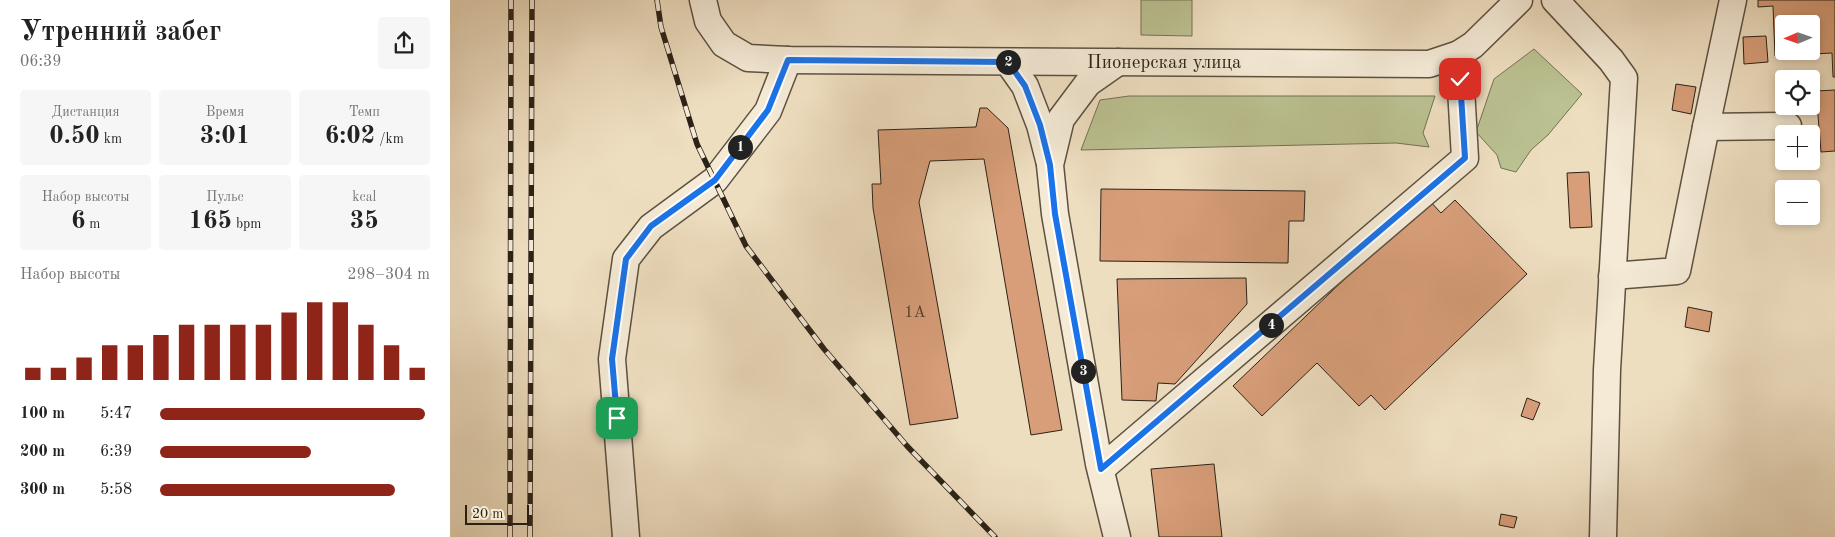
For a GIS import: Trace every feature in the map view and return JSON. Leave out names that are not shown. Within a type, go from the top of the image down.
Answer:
[{"type":"street","name":"Пионерская улица","points":[[704,0],[708,21],[724,44],[748,58],[1008,62],[1429,64],[1459,54],[1473,46],[1518,0]]},
{"type":"street","points":[[1555,0],[1611,60],[1624,78],[1607,370],[1603,537]]},
{"type":"street","points":[[1612,276],[1677,271],[1733,0]]},
{"type":"street","points":[[1101,469],[1465,158],[1459,54]]},
{"type":"street","points":[[626,537],[612,359],[626,259],[651,226],[715,180],[768,110],[788,60]]},
{"type":"street","points":[[1008,62],[1025,86],[1040,125],[1050,165],[1055,214],[1101,469],[1117,537]]},
{"type":"street","points":[[1050,165],[1061,119],[1088,83],[1118,62]]},
{"type":"street","points":[[1706,127],[1775,126]]},
{"type":"green space","points":[[1141,0],[1192,0],[1192,36],[1141,35]]},
{"type":"green space","points":[[1534,49],[1582,94],[1548,135],[1531,150],[1516,172],[1501,168],[1497,155],[1476,132],[1494,79]]},
{"type":"green space","points":[[1129,96],[1435,96],[1423,133],[1429,147],[1396,143],[1081,150],[1100,100]]},
{"type":"building","points":[[1758,0],[1835,0],[1835,77],[1833,77],[1832,53],[1820,54],[1820,15],[1775,15],[1775,56],[1773,6],[1758,7]]},
{"type":"building","points":[[1766,36],[1768,62],[1744,64],[1743,37]]},
{"type":"building","points":[[1676,84],[1696,87],[1691,114],[1672,110]]},
{"type":"building","points":[[1835,90],[1835,151],[1821,152],[1818,115],[1820,115],[1820,91]]},
{"type":"building","points":[[980,108],[987,108],[1008,128],[1062,430],[1031,435],[984,159],[930,161],[919,202],[958,418],[910,425],[873,208],[872,184],[881,184],[878,130],[976,127]]},
{"type":"building","points":[[1589,172],[1592,227],[1570,228],[1567,173]]},
{"type":"building","points":[[1101,189],[1305,191],[1304,221],[1289,221],[1288,263],[1100,261]]},
{"type":"building","points":[[1428,199],[1441,213],[1455,200],[1527,274],[1385,410],[1371,395],[1359,406],[1317,363],[1262,416],[1233,386]]},
{"type":"building","points":[[1246,278],[1247,304],[1175,384],[1158,383],[1156,401],[1122,400],[1117,279]]},
{"type":"building","points":[[1688,307],[1712,312],[1709,332],[1685,327]]},
{"type":"building","points":[[1527,398],[1540,403],[1533,420],[1521,416]]},
{"type":"building","points":[[1214,464],[1222,537],[1159,537],[1151,469]]},
{"type":"building","points":[[1501,514],[1517,517],[1514,528],[1499,525]]},
{"type":"railway","points":[[510,537],[511,0]]},
{"type":"railway","points":[[530,537],[532,0]]},
{"type":"railway","points":[[657,0],[661,27],[697,144],[746,246],[824,349],[907,446],[995,537]]},
{"type":"route","points":[[617,418],[612,359],[626,259],[651,226],[715,180],[768,110],[788,60],[1008,62],[1025,86],[1040,125],[1050,165],[1055,214],[1101,469],[1465,158],[1460,79]]}]
